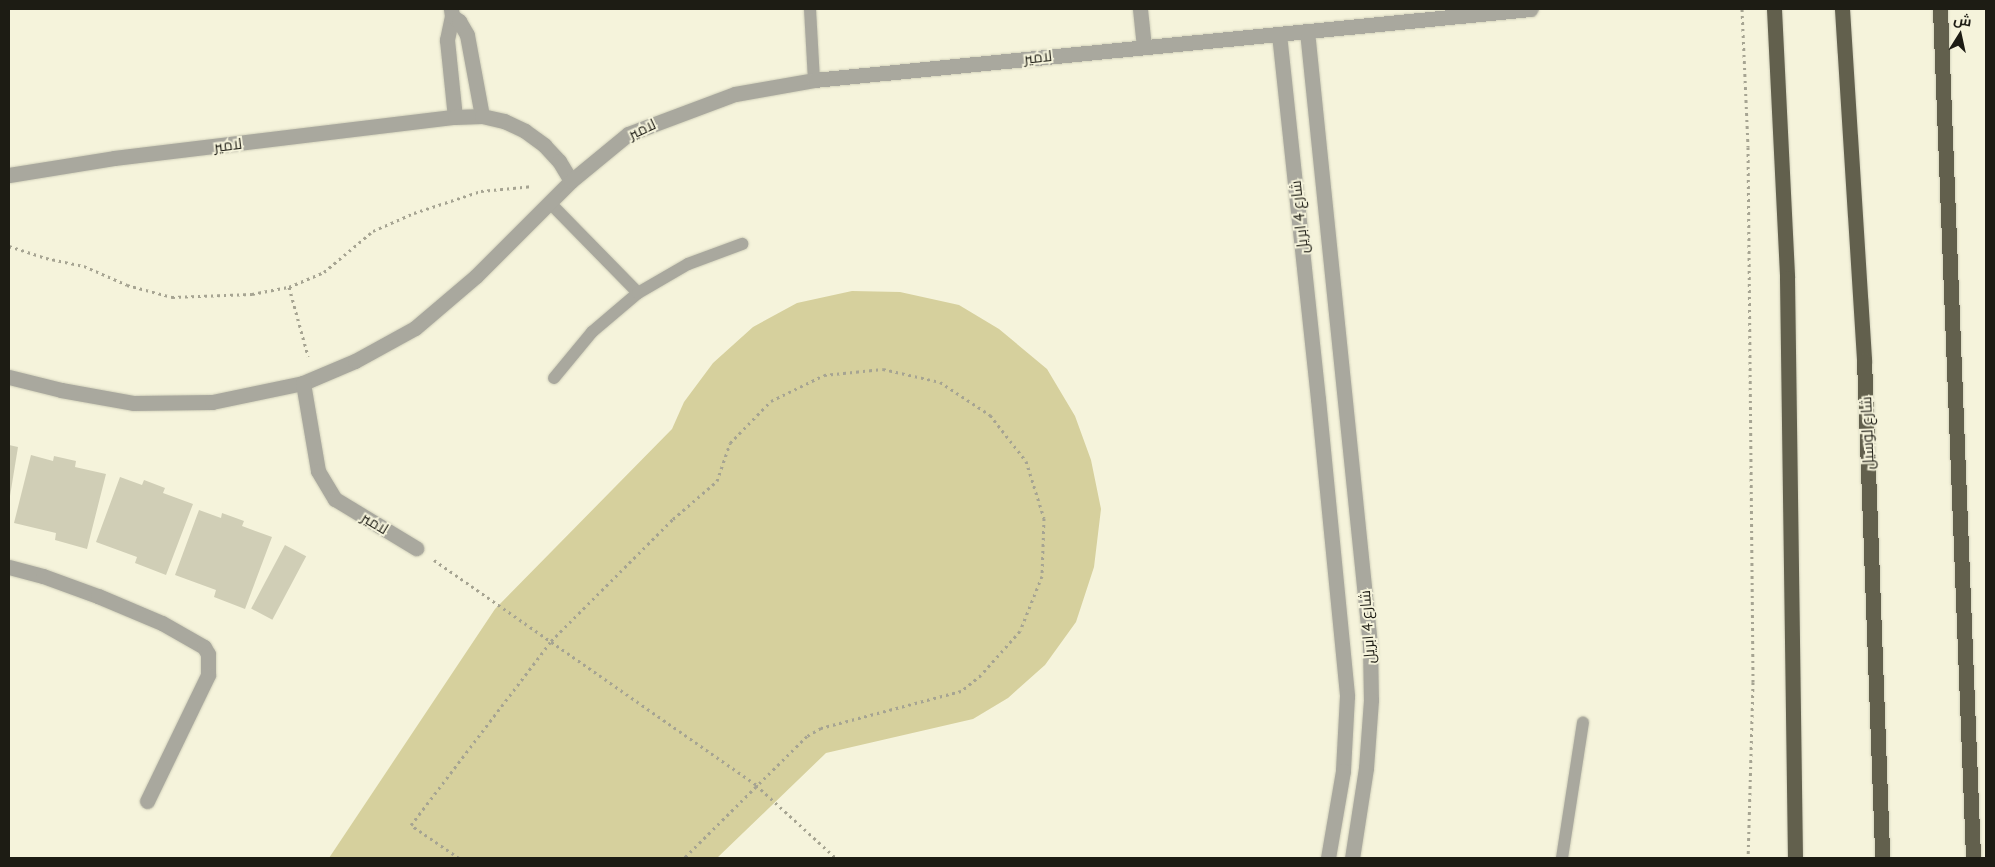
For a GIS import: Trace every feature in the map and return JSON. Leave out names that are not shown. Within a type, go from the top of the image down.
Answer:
[{"type":"highway","points":[[1774,9],[1787,278],[1792,562],[1792,730],[1796,858]]},
{"type":"highway","name":"شارع لوسيل","points":[[1842,9],[1864,360],[1882,858]]},
{"type":"highway","points":[[1940,9],[1973,858]]},
{"type":"highway","points":[[1790,858],[1795,833]]},
{"type":"street","points":[[1140,9],[1144,47]]},
{"type":"street","name":"لامير","points":[[9,377],[61,390],[133,403],[212,402],[309,381],[355,361],[415,328],[476,276],[571,182],[628,134],[735,94],[814,80],[1530,9]]},
{"type":"street","points":[[452,12],[467,35],[482,116]]},
{"type":"street","points":[[452,12],[446,40],[455,117]]},
{"type":"street","name":"شارع 4 ابريل","points":[[1307,31],[1370,646],[1369,734],[1357,836],[1352,858]]},
{"type":"street","name":"شارع 4 ابريل","points":[[1279,34],[1347,696],[1344,763],[1328,858]]},
{"type":"street","name":"لامير","points":[[9,175],[114,158],[455,117],[482,116],[504,121],[544,145],[559,161],[571,182]]},
{"type":"street","name":"لامير","points":[[309,381],[318,471],[335,499],[416,548]]},
{"type":"street","points":[[1318,399],[1345,395]]},
{"type":"street","points":[[9,567],[43,576],[98,596],[162,623],[204,647],[208,654],[208,675],[147,801]]},
{"type":"street","points":[[1334,831],[1357,836]]},
{"type":"lane","points":[[810,9],[814,80]]},
{"type":"lane","points":[[550,203],[638,293]]},
{"type":"lane","points":[[554,378],[592,332],[638,293],[688,264],[742,244]]},
{"type":"lane","points":[[1562,858],[1583,722]]},
{"type":"path","points":[[1742,9],[1748,147],[1753,682],[1748,858]]},
{"type":"path","points":[[9,246],[46,258],[84,266],[127,285],[172,298],[252,294],[289,287],[324,272],[373,231],[414,213],[481,191],[571,182]]},
{"type":"path","points":[[289,287],[309,381]]},
{"type":"path","points":[[459,858],[411,825],[551,641],[673,519],[717,481],[730,443],[771,401],[824,375],[883,369],[940,382],[990,415],[1026,461],[1044,518],[1042,576],[1020,631],[981,675],[961,691],[821,728],[807,736],[684,858]]},
{"type":"path","points":[[416,548],[756,785],[836,858]]},
{"type":"shaded area","points":[[852,291],[900,292],[959,305],[999,329],[1047,369],[1075,416],[1091,460],[1101,509],[1094,567],[1076,622],[1045,665],[1008,698],[973,719],[826,753],[717,858],[329,858],[495,609],[672,429],[684,402],[713,363],[753,327],[797,303]]},
{"type":"building","points":[[9,445],[18,447],[10,496],[9,496]]},
{"type":"building","points":[[31,455],[53,461],[54,456],[76,461],[75,467],[106,474],[87,549],[55,540],[56,533],[14,523]]},
{"type":"building","points":[[120,477],[142,485],[144,480],[165,488],[163,493],[193,504],[166,575],[135,563],[137,557],[96,542]]},
{"type":"building","points":[[199,510],[221,518],[222,513],[244,521],[242,526],[272,537],[245,609],[214,597],[216,590],[175,575]]},
{"type":"building","points":[[285,545],[306,556],[272,620],[251,609]]}]
